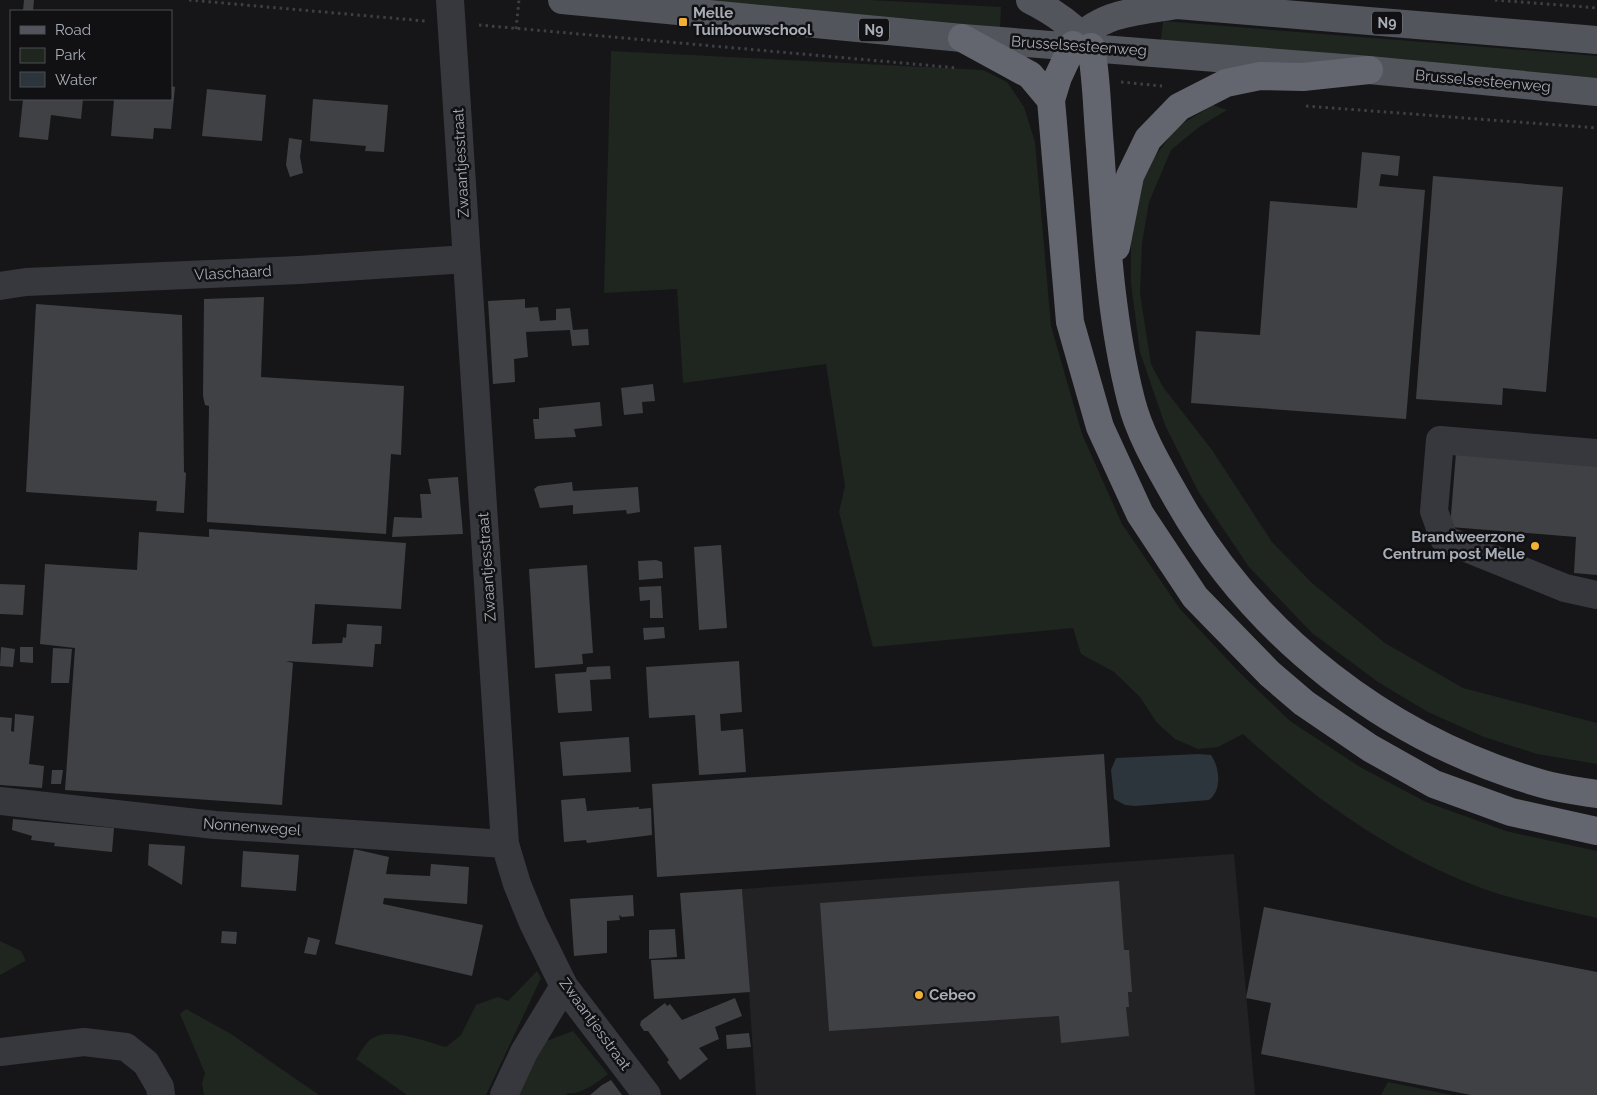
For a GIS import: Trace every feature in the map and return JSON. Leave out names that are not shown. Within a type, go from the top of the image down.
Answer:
[{"type":"highway","points":[[962,38],[1030,75],[1051,100]]},
{"type":"highway","points":[[1082,42],[1095,80],[1109,283],[1131,403],[1154,457],[1191,525],[1259,614],[1304,657],[1376,710],[1458,754],[1544,784],[1597,794]]},
{"type":"highway","points":[[1082,42],[1058,77],[1051,100],[1070,322],[1100,427],[1140,514],[1195,597],[1270,674],[1304,703],[1370,748],[1442,787],[1511,812],[1597,831]]},
{"type":"highway","points":[[1109,283],[1130,176],[1148,140],[1179,107],[1203,93],[1226,83],[1260,76],[1303,77],[1369,70]]},
{"type":"main road","name":"Brusselsesteenweg","points":[[562,0],[962,38],[1082,42],[1597,92]]},
{"type":"main road","points":[[1030,0],[1054,13],[1082,42],[1115,14],[1177,5]]},
{"type":"main road","name":"N9","points":[[1149,0],[1177,5],[1597,40]]},
{"type":"street","name":"Zwaantjesstraat","points":[[451,12],[506,844],[517,884],[533,923],[564,986],[647,1095]]},
{"type":"street","name":"Vlaschaard","points":[[0,286],[26,282],[299,270],[467,259]]},
{"type":"street","points":[[1597,453],[1440,440],[1434,511],[1444,539],[1564,588],[1597,595]]},
{"type":"street","name":"Nonnenwegel","points":[[0,801],[215,825],[506,844]]},
{"type":"street","points":[[504,1095],[524,1052],[564,986]]},
{"type":"street","points":[[0,1052],[84,1042],[126,1048],[146,1063],[160,1087],[161,1095]]},
{"type":"path","points":[[189,0],[451,12],[516,29],[961,68]]},
{"type":"path","points":[[516,29],[519,0]]},
{"type":"path","points":[[1495,0],[1597,8]]},
{"type":"path","points":[[1095,80],[1186,88],[1203,93]]},
{"type":"path","points":[[1302,105],[1597,128]]},
{"type":"shaded area","points":[[1234,854],[1255,1095],[756,1095],[742,889]]},
{"type":"green space","points":[[637,0],[870,0],[1001,7],[1000,31]]},
{"type":"green space","points":[[1163,21],[1597,56],[1597,80],[1161,40]]},
{"type":"green space","points":[[611,51],[983,70],[1007,82],[1024,107],[1035,142],[1051,326],[1082,434],[1122,524],[1180,609],[1240,673],[1290,721],[1360,767],[1426,802],[1506,831],[1597,851],[1597,918],[1490,891],[1412,857],[1352,821],[1324,801],[1296,780],[1243,734],[1218,747],[1198,749],[1175,739],[1157,723],[1140,697],[1114,672],[1081,654],[1073,628],[873,647],[839,512],[845,486],[826,364],[683,383],[677,289],[604,293]]},
{"type":"green space","points":[[1213,105],[1227,110],[1199,127],[1171,150],[1149,202],[1142,243],[1140,294],[1151,364],[1163,387],[1212,450],[1272,542],[1312,583],[1385,643],[1463,688],[1597,723],[1597,764],[1537,754],[1484,737],[1428,712],[1378,682],[1312,633],[1249,567],[1199,493],[1165,425],[1140,352],[1131,283],[1131,221],[1144,171],[1177,127]]},
{"type":"green space","points":[[0,941],[21,951],[25,961],[0,975]]},
{"type":"green space","points":[[537,971],[541,978],[486,1095],[407,1095],[356,1059],[370,1040],[386,1034],[407,1036],[446,1047],[461,1035],[476,1005],[498,997],[508,1001]]},
{"type":"green space","points":[[186,1009],[231,1034],[319,1095],[204,1095],[202,1083],[205,1073],[180,1014]]},
{"type":"green space","points":[[573,1031],[608,1074],[584,1090],[566,1095],[519,1095],[544,1042]]},
{"type":"green space","points":[[1388,1082],[1452,1095],[1381,1095]]},
{"type":"water","points":[[1211,755],[1218,772],[1218,785],[1209,800],[1135,806],[1125,805],[1114,799],[1111,770],[1116,758]]},
{"type":"building","points":[[24,0],[34,0],[33,10],[23,10]]},
{"type":"building","points":[[172,86],[175,87],[171,129],[154,128],[153,139],[111,136],[114,100],[172,100]]},
{"type":"building","points":[[207,89],[266,95],[262,141],[202,136]]},
{"type":"building","points":[[313,99],[388,105],[384,152],[365,151],[366,146],[310,141]]},
{"type":"building","points":[[23,100],[83,100],[81,119],[51,115],[48,140],[19,137]]},
{"type":"building","points":[[289,138],[302,140],[300,157],[303,173],[290,177],[286,165]]},
{"type":"building","points":[[1362,152],[1400,156],[1398,176],[1381,174],[1379,186],[1425,190],[1406,419],[1191,403],[1196,331],[1260,335],[1270,201],[1357,208]]},
{"type":"building","points":[[1433,176],[1563,187],[1546,392],[1503,388],[1502,405],[1416,399]]},
{"type":"building","points":[[264,297],[261,377],[404,386],[401,455],[391,454],[386,534],[207,522],[209,406],[205,405],[203,396],[204,299]]},
{"type":"building","points":[[525,299],[525,308],[538,307],[540,321],[556,320],[556,309],[570,308],[573,330],[588,329],[589,345],[572,346],[570,330],[526,332],[528,357],[514,359],[515,382],[493,384],[488,301]]},
{"type":"building","points":[[36,304],[182,315],[184,472],[186,473],[184,513],[156,511],[157,501],[26,492]]},
{"type":"building","points":[[653,384],[655,401],[642,402],[643,413],[624,415],[621,388]]},
{"type":"building","points":[[600,402],[602,426],[574,429],[576,437],[535,439],[533,419],[539,419],[539,408]]},
{"type":"building","points":[[1456,453],[1597,464],[1597,575],[1574,573],[1576,537],[1450,527]]},
{"type":"building","points":[[458,477],[463,534],[392,537],[394,517],[422,518],[420,494],[431,494],[428,479]]},
{"type":"building","points":[[572,482],[573,491],[638,487],[640,512],[627,514],[626,510],[573,514],[573,505],[540,508],[534,489],[538,486]]},
{"type":"building","points":[[209,529],[406,543],[401,609],[315,604],[312,644],[342,643],[343,637],[346,638],[347,624],[382,626],[381,644],[375,644],[373,667],[286,661],[293,663],[282,805],[65,790],[75,648],[40,644],[45,564],[137,570],[139,532],[209,537]]},
{"type":"building","points":[[721,545],[727,628],[699,630],[694,547]]},
{"type":"building","points":[[656,560],[662,562],[663,578],[639,580],[638,561]]},
{"type":"building","points":[[587,565],[593,653],[582,654],[583,664],[535,668],[529,569]]},
{"type":"building","points":[[0,584],[25,585],[23,615],[0,614]]},
{"type":"building","points":[[661,586],[663,618],[650,618],[650,600],[640,601],[639,587]]},
{"type":"building","points":[[664,627],[665,638],[644,640],[643,628]]},
{"type":"building","points":[[1,647],[15,649],[13,667],[0,666]]},
{"type":"building","points":[[20,647],[33,647],[33,663],[20,662]]},
{"type":"building","points":[[53,648],[72,649],[69,683],[51,683]]},
{"type":"building","points":[[739,661],[742,712],[720,714],[721,731],[743,729],[746,772],[699,775],[695,715],[649,718],[646,667]]},
{"type":"building","points":[[610,666],[611,679],[590,680],[592,711],[558,713],[555,674],[586,672],[587,667]]},
{"type":"building","points":[[15,714],[34,716],[29,764],[44,766],[42,788],[0,785],[0,717],[12,718],[11,731],[14,732]]},
{"type":"building","points":[[629,737],[631,772],[563,776],[560,742]]},
{"type":"building","points":[[1104,754],[1110,847],[657,877],[652,784]]},
{"type":"building","points":[[52,770],[63,770],[61,784],[51,784]]},
{"type":"building","points":[[585,798],[587,811],[639,807],[639,809],[651,808],[652,835],[587,843],[586,840],[564,842],[561,800]]},
{"type":"building","points":[[13,819],[114,828],[112,852],[54,846],[55,843],[31,840],[32,836],[12,830]]},
{"type":"building","points":[[149,844],[185,846],[182,885],[148,865]]},
{"type":"building","points":[[354,849],[389,857],[386,874],[430,876],[431,864],[469,867],[467,904],[384,898],[383,904],[483,925],[472,976],[335,944]]},
{"type":"building","points":[[243,851],[299,855],[296,891],[241,887]]},
{"type":"building","points":[[1119,881],[1124,950],[1129,950],[1132,992],[1128,992],[1129,1007],[1126,1007],[1129,1036],[1061,1043],[1059,1016],[829,1031],[820,903]]},
{"type":"building","points":[[742,889],[750,992],[654,999],[651,960],[685,959],[680,893]]},
{"type":"building","points":[[633,895],[634,916],[622,917],[619,915],[620,920],[607,921],[607,953],[574,956],[570,899]]},
{"type":"building","points":[[1264,907],[1597,972],[1597,1095],[1471,1095],[1261,1054],[1271,1003],[1246,998]]},
{"type":"building","points":[[675,929],[677,957],[649,959],[649,930]]},
{"type":"building","points":[[222,931],[237,932],[236,944],[221,943]]},
{"type":"building","points":[[308,937],[320,940],[316,955],[304,953]]},
{"type":"building","points":[[735,998],[742,1016],[715,1027],[719,1039],[699,1048],[708,1059],[680,1080],[667,1062],[669,1060],[648,1031],[644,1031],[640,1025],[641,1021],[665,1003],[667,1006],[670,1004],[682,1020]]},
{"type":"building","points":[[749,1033],[751,1047],[727,1049],[726,1035]]},
{"type":"building","points":[[611,1080],[622,1095],[590,1095],[602,1085]]},
{"type":"place","name":"Melle Tuinbouwschool","points":[[683,22]]},
{"type":"place","name":"Brandweerzone Centrum post Melle","points":[[1535,546]]},
{"type":"place","name":"Cebeo","points":[[919,995]]}]
